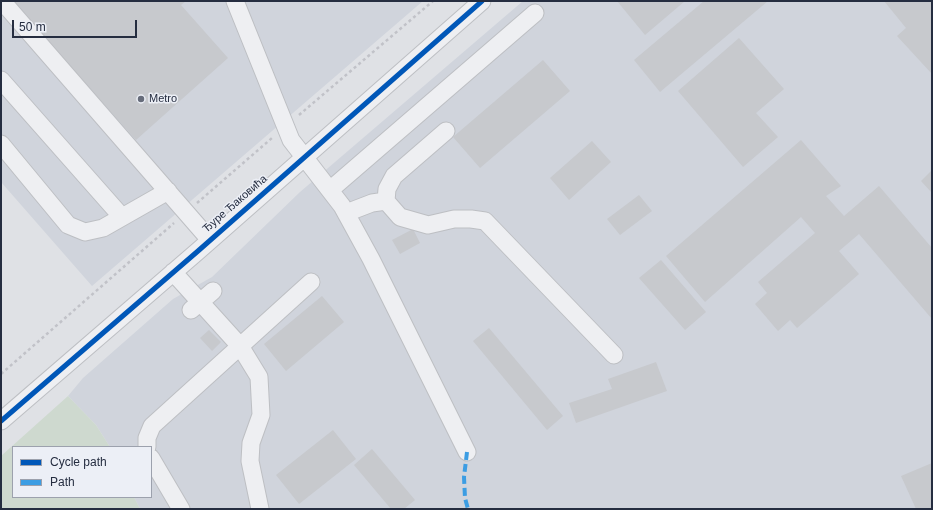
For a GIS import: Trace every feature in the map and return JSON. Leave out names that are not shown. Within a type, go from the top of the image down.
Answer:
[{"type":"street","points":[[2,1],[210,240]]},
{"type":"street","points":[[235,1],[291,140],[346,213],[371,259],[467,452]]},
{"type":"street","name":"Ђуре Ђаковића","points":[[1,421],[482,1]]},
{"type":"street","points":[[330,190],[535,13]]},
{"type":"street","points":[[1,80],[122,217]]},
{"type":"street","points":[[446,131],[394,176],[387,189],[386,201],[400,217],[428,225],[454,219],[485,221],[614,355]]},
{"type":"street","points":[[1,144],[68,225],[85,232],[103,228],[168,191]]},
{"type":"street","points":[[346,213],[372,203],[386,201]]},
{"type":"street","points":[[173,272],[195,306],[240,346],[259,377],[261,415],[251,444],[250,461],[260,509]]},
{"type":"street","points":[[147,446],[147,438],[152,426],[311,282]]},
{"type":"street","points":[[195,306],[213,291]]},
{"type":"street","points":[[152,460],[181,509]]},
{"type":"path","points":[[1,374],[285,126],[433,1]]},
{"type":"shaded area","points":[[1,1],[423,1],[92,286],[1,182]]},
{"type":"shaded area","points":[[523,1],[932,1],[932,509],[140,509],[134,498],[152,498],[152,446],[109,446],[96,425],[68,396],[83,378],[173,299],[212,277],[300,192]]},
{"type":"shaded area","points":[[68,396],[96,425],[109,446],[12,446]]},
{"type":"shaded area","points":[[12,446],[12,498],[134,498],[140,509],[1,509],[1,456]]},
{"type":"building","name":"Metro","points":[[12,1],[186,1],[181,5],[228,58],[136,140]]},
{"type":"building","points":[[617,1],[685,1],[645,35]]},
{"type":"building","points":[[704,1],[768,1],[660,92],[634,60]]},
{"type":"building","points":[[884,1],[932,1],[932,74],[897,36],[906,28]]},
{"type":"building","points":[[739,38],[784,89],[756,113],[778,137],[743,167],[678,91]]},
{"type":"building","points":[[543,60],[570,91],[480,168],[453,137]]},
{"type":"building","points":[[801,140],[841,186],[826,196],[844,216],[879,186],[932,248],[932,319],[859,234],[839,251],[859,274],[797,328],[790,320],[778,331],[755,304],[767,293],[758,282],[815,233],[801,217],[705,302],[666,256]]},
{"type":"building","points":[[592,141],[611,162],[569,200],[550,178]]},
{"type":"building","points":[[932,170],[932,193],[921,181]]},
{"type":"building","points":[[639,195],[652,211],[620,235],[607,219]]},
{"type":"building","points":[[413,229],[420,243],[400,254],[392,240]]},
{"type":"building","points":[[661,260],[706,312],[685,330],[639,278]]},
{"type":"building","points":[[322,296],[344,322],[286,371],[264,344]]},
{"type":"building","points":[[489,328],[563,416],[547,430],[473,341]]},
{"type":"building","points":[[209,330],[221,342],[212,351],[200,338]]},
{"type":"building","points":[[656,362],[667,391],[576,423],[569,403],[612,389],[608,379]]},
{"type":"building","points":[[333,430],[356,459],[299,504],[276,475]]},
{"type":"building","points":[[372,449],[415,500],[404,509],[391,509],[354,465]]},
{"type":"building","points":[[932,463],[932,509],[916,509],[901,476]]},
{"type":"marked path","points":[[467,452],[464,477],[465,498],[468,509]]},
{"type":"cycle path","points":[[1,421],[198,251],[482,1]]},
{"type":"place","name":"Metro","points":[[141,99]]}]
